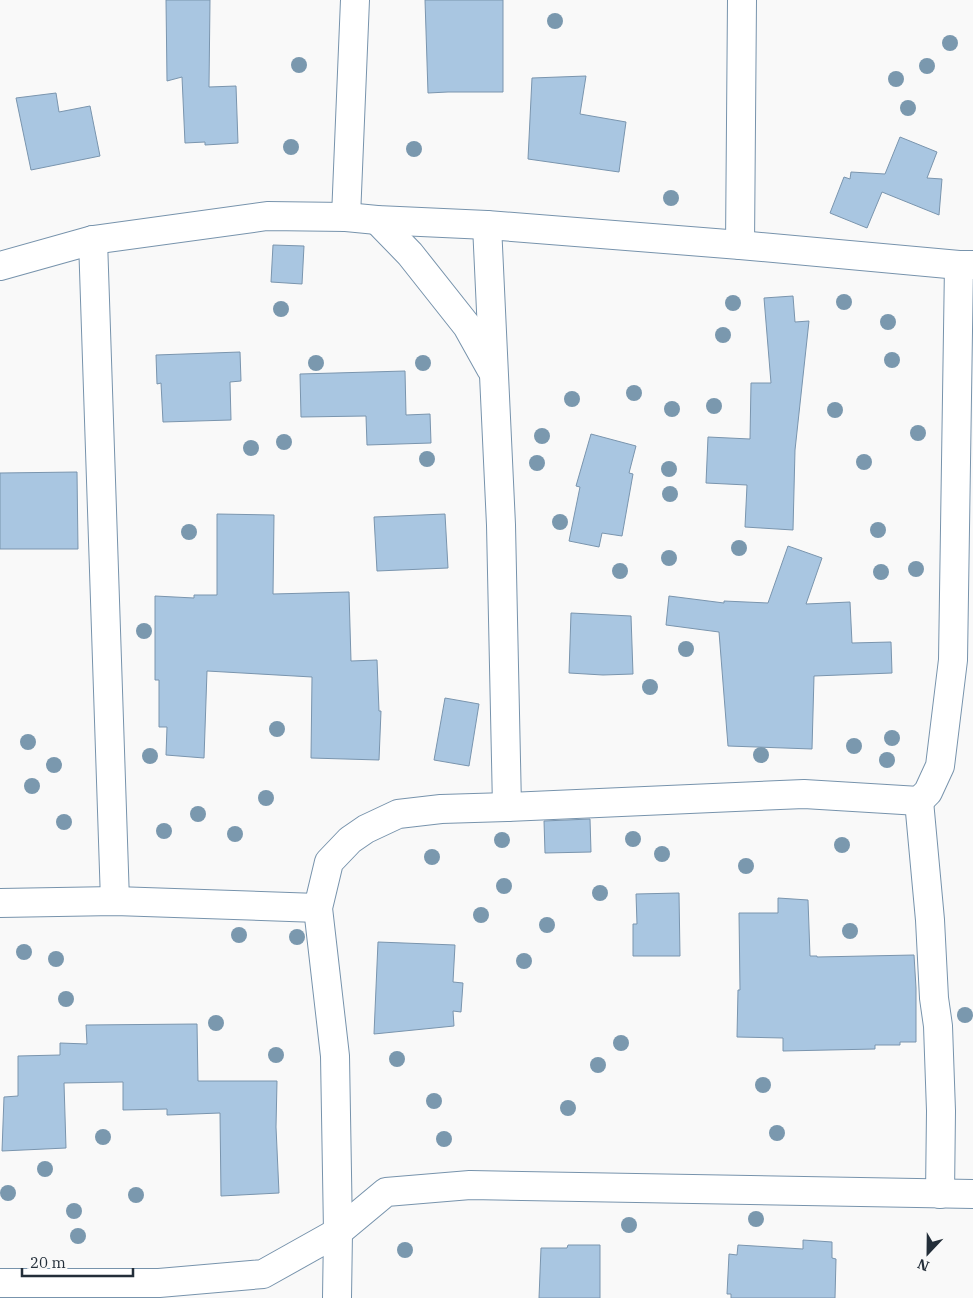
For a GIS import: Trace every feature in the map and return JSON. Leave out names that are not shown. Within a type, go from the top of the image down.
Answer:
[{"type":"street","points":[[346,217],[355,0]]},
{"type":"street","points":[[740,245],[742,0]]},
{"type":"street","points":[[0,266],[93,240],[267,216],[346,217],[487,225],[966,265],[963,660],[940,766],[928,792],[920,801],[930,920],[934,998],[938,1026],[941,1111],[940,1194]]},
{"type":"street","points":[[377,220],[410,254],[467,326],[494,374]]},
{"type":"street","points":[[487,225],[501,525],[507,807]]},
{"type":"street","points":[[93,240],[115,901]]},
{"type":"street","points":[[337,1298],[338,1232],[335,1056],[318,908],[330,862],[350,840],[366,829],[398,814],[441,808],[507,807],[804,794],[920,801]]},
{"type":"street","points":[[0,903],[115,901],[318,908]]},
{"type":"street","points":[[0,1282],[159,1283],[263,1274],[338,1232],[386,1192],[470,1185],[973,1194]]},
{"type":"building","points":[[166,0],[210,0],[209,87],[236,86],[238,143],[205,145],[205,142],[185,143],[182,77],[167,81]]},
{"type":"building","points":[[425,0],[503,0],[503,92],[428,93]]},
{"type":"building","points":[[586,76],[580,114],[626,122],[619,172],[528,159],[532,78]]},
{"type":"building","points":[[56,93],[59,112],[90,106],[100,156],[31,170],[16,98]]},
{"type":"building","points":[[900,137],[937,152],[927,178],[942,179],[939,215],[882,192],[867,228],[830,213],[844,177],[850,179],[851,172],[885,174]]},
{"type":"building","points":[[273,245],[304,246],[302,284],[271,282]]},
{"type":"building","points":[[793,296],[795,322],[809,321],[795,450],[793,530],[745,527],[747,485],[706,483],[708,437],[750,439],[751,383],[771,383],[764,298]]},
{"type":"building","points":[[240,352],[241,381],[230,382],[231,420],[163,422],[161,383],[157,384],[156,355]]},
{"type":"building","points":[[405,371],[406,415],[430,414],[431,443],[367,445],[366,416],[301,417],[300,374]]},
{"type":"building","points":[[591,434],[636,446],[629,473],[633,474],[622,536],[602,533],[599,547],[569,541],[580,487],[576,486]]},
{"type":"building","points":[[77,472],[78,549],[0,549],[0,473]]},
{"type":"building","points":[[217,514],[274,515],[273,594],[349,592],[351,661],[377,660],[379,711],[381,711],[379,760],[311,758],[312,677],[207,671],[204,758],[166,755],[167,727],[159,727],[159,680],[155,680],[155,596],[194,598],[194,595],[217,595]]},
{"type":"building","points":[[445,514],[448,568],[377,571],[374,517]]},
{"type":"building","points":[[788,546],[822,558],[806,604],[850,602],[852,643],[891,642],[892,673],[814,676],[812,749],[728,746],[719,632],[666,625],[669,596],[724,603],[724,601],[768,603]]},
{"type":"building","points":[[571,613],[631,616],[633,674],[569,673]]},
{"type":"building","points":[[445,698],[479,704],[469,766],[434,760]]},
{"type":"building","points":[[590,819],[591,852],[545,853],[544,821]]},
{"type":"building","points":[[679,893],[680,956],[633,956],[633,924],[637,924],[636,894]]},
{"type":"building","points":[[778,898],[808,900],[810,956],[914,955],[916,1042],[900,1042],[900,1045],[875,1045],[875,1049],[783,1051],[783,1038],[737,1037],[738,990],[740,990],[739,913],[778,913]]},
{"type":"building","points":[[378,942],[455,945],[453,982],[463,983],[461,1012],[453,1011],[454,1026],[374,1034]]},
{"type":"building","points":[[197,1024],[198,1081],[277,1081],[276,1127],[279,1193],[221,1196],[220,1113],[167,1115],[167,1109],[123,1110],[123,1082],[64,1083],[66,1148],[2,1151],[4,1097],[18,1096],[18,1056],[60,1055],[60,1043],[87,1044],[86,1025]]},
{"type":"building","points":[[803,1240],[832,1242],[832,1258],[836,1259],[835,1298],[731,1298],[731,1294],[727,1294],[729,1254],[737,1255],[738,1245],[803,1249]]},
{"type":"building","points":[[568,1245],[600,1245],[600,1298],[539,1298],[541,1248],[567,1248]]}]
